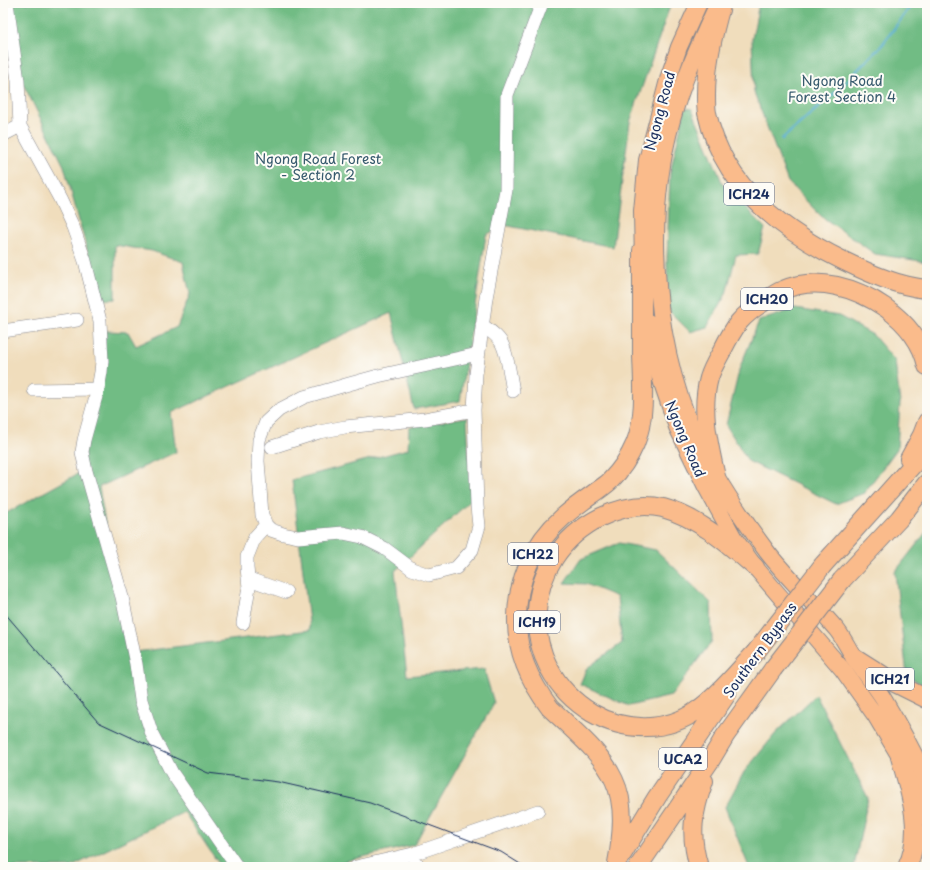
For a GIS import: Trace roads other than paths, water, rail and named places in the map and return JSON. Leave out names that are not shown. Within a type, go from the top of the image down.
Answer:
[{"type":"highway","name":"ICH24","points":[[722,3],[715,27],[706,83],[707,111],[712,134],[726,162],[741,185],[764,210],[793,233],[828,254],[870,274],[898,284],[927,289]]},
{"type":"highway","name":"ICH22","points":[[616,865],[621,840],[621,804],[614,781],[606,766],[593,749],[551,708],[525,666],[519,644],[517,605],[522,578],[530,559],[540,543],[561,518],[609,482],[626,461],[635,442],[640,425],[643,399],[642,250]]},
{"type":"highway","name":"ICH20","points":[[716,477],[706,427],[705,411],[709,379],[730,335],[740,320],[783,290],[803,284],[816,284],[840,286],[862,294],[877,302],[904,322],[914,336],[927,366]]},
{"type":"highway","points":[[894,484],[915,448],[927,422]]},
{"type":"highway","name":"Southern Bypass","points":[[616,865],[657,797],[755,653],[823,565],[894,484],[927,449]]},
{"type":"highway","name":"Southern Bypass","points":[[638,867],[710,761],[725,736],[773,669],[842,580],[899,519],[927,483]]},
{"type":"highway","points":[[899,519],[927,504]]},
{"type":"highway","name":"ICH19","points":[[755,568],[718,536],[693,521],[663,508],[644,506],[628,508],[610,513],[591,522],[576,532],[564,545],[545,576],[537,603],[537,634],[548,668],[558,684],[571,698],[584,708],[606,721],[623,725],[640,728],[657,727],[686,717],[709,701],[755,653]]},
{"type":"highway","name":"ICH21","points":[[854,657],[895,683],[927,699]]},
{"type":"highway","points":[[900,757],[915,819],[914,843],[907,867]]},
{"type":"highway","points":[[699,867],[694,852],[692,827],[698,796],[710,761]]},
{"type":"main road","name":"Ngong Road","points":[[699,3],[686,31],[665,87],[647,160],[642,211],[642,250],[652,350],[677,427],[703,481],[734,538],[755,568],[843,670],[875,715],[900,757],[922,801],[927,816]]},
{"type":"main road","name":"Ngong Road","points":[[717,3],[680,94],[671,122],[660,180],[656,242],[657,276],[660,306],[671,364],[690,422],[716,477],[732,503],[769,554],[838,632],[882,696],[905,735],[927,781]]},
{"type":"street","points":[[7,3],[18,81],[20,126],[60,199],[73,227],[85,261],[100,321],[102,361],[98,389],[82,452],[122,597],[136,664],[141,700],[155,740],[172,773],[237,867]]},
{"type":"street","points":[[478,354],[385,374],[356,382],[304,397],[279,410],[266,422],[259,440],[258,461],[262,515],[266,525],[271,530],[298,536],[343,533],[362,537],[384,548],[412,569],[429,575],[456,568],[472,550],[479,526],[474,410],[478,354],[506,190],[507,95],[542,3]]},
{"type":"street","points":[[686,31],[692,3]]},
{"type":"street","points":[[3,135],[20,126]]},
{"type":"street","points":[[3,331],[77,320]]},
{"type":"street","points":[[482,326],[495,334],[501,341],[513,391]]},
{"type":"street","points":[[34,390],[98,389]]},
{"type":"street","points":[[272,447],[319,432],[345,427],[425,419],[474,410]]},
{"type":"street","points":[[243,623],[249,587],[247,557],[255,537],[266,525]]},
{"type":"street","points":[[249,579],[286,592]]},
{"type":"street","points":[[356,867],[413,854],[538,811]]},
{"type":"street","points":[[413,854],[418,867]]},
{"type":"waterway","points":[[782,139],[837,91],[882,45],[913,3]]},
{"type":"tram line","points":[[3,611],[98,722],[208,773],[278,782],[370,803],[501,852],[525,867]]},
{"type":"park label","name":"Ngong Road Forest Section 4","points":[[842,90]]},
{"type":"park label","name":"Ngong Road Forest - Section 2","points":[[318,168]]}]
